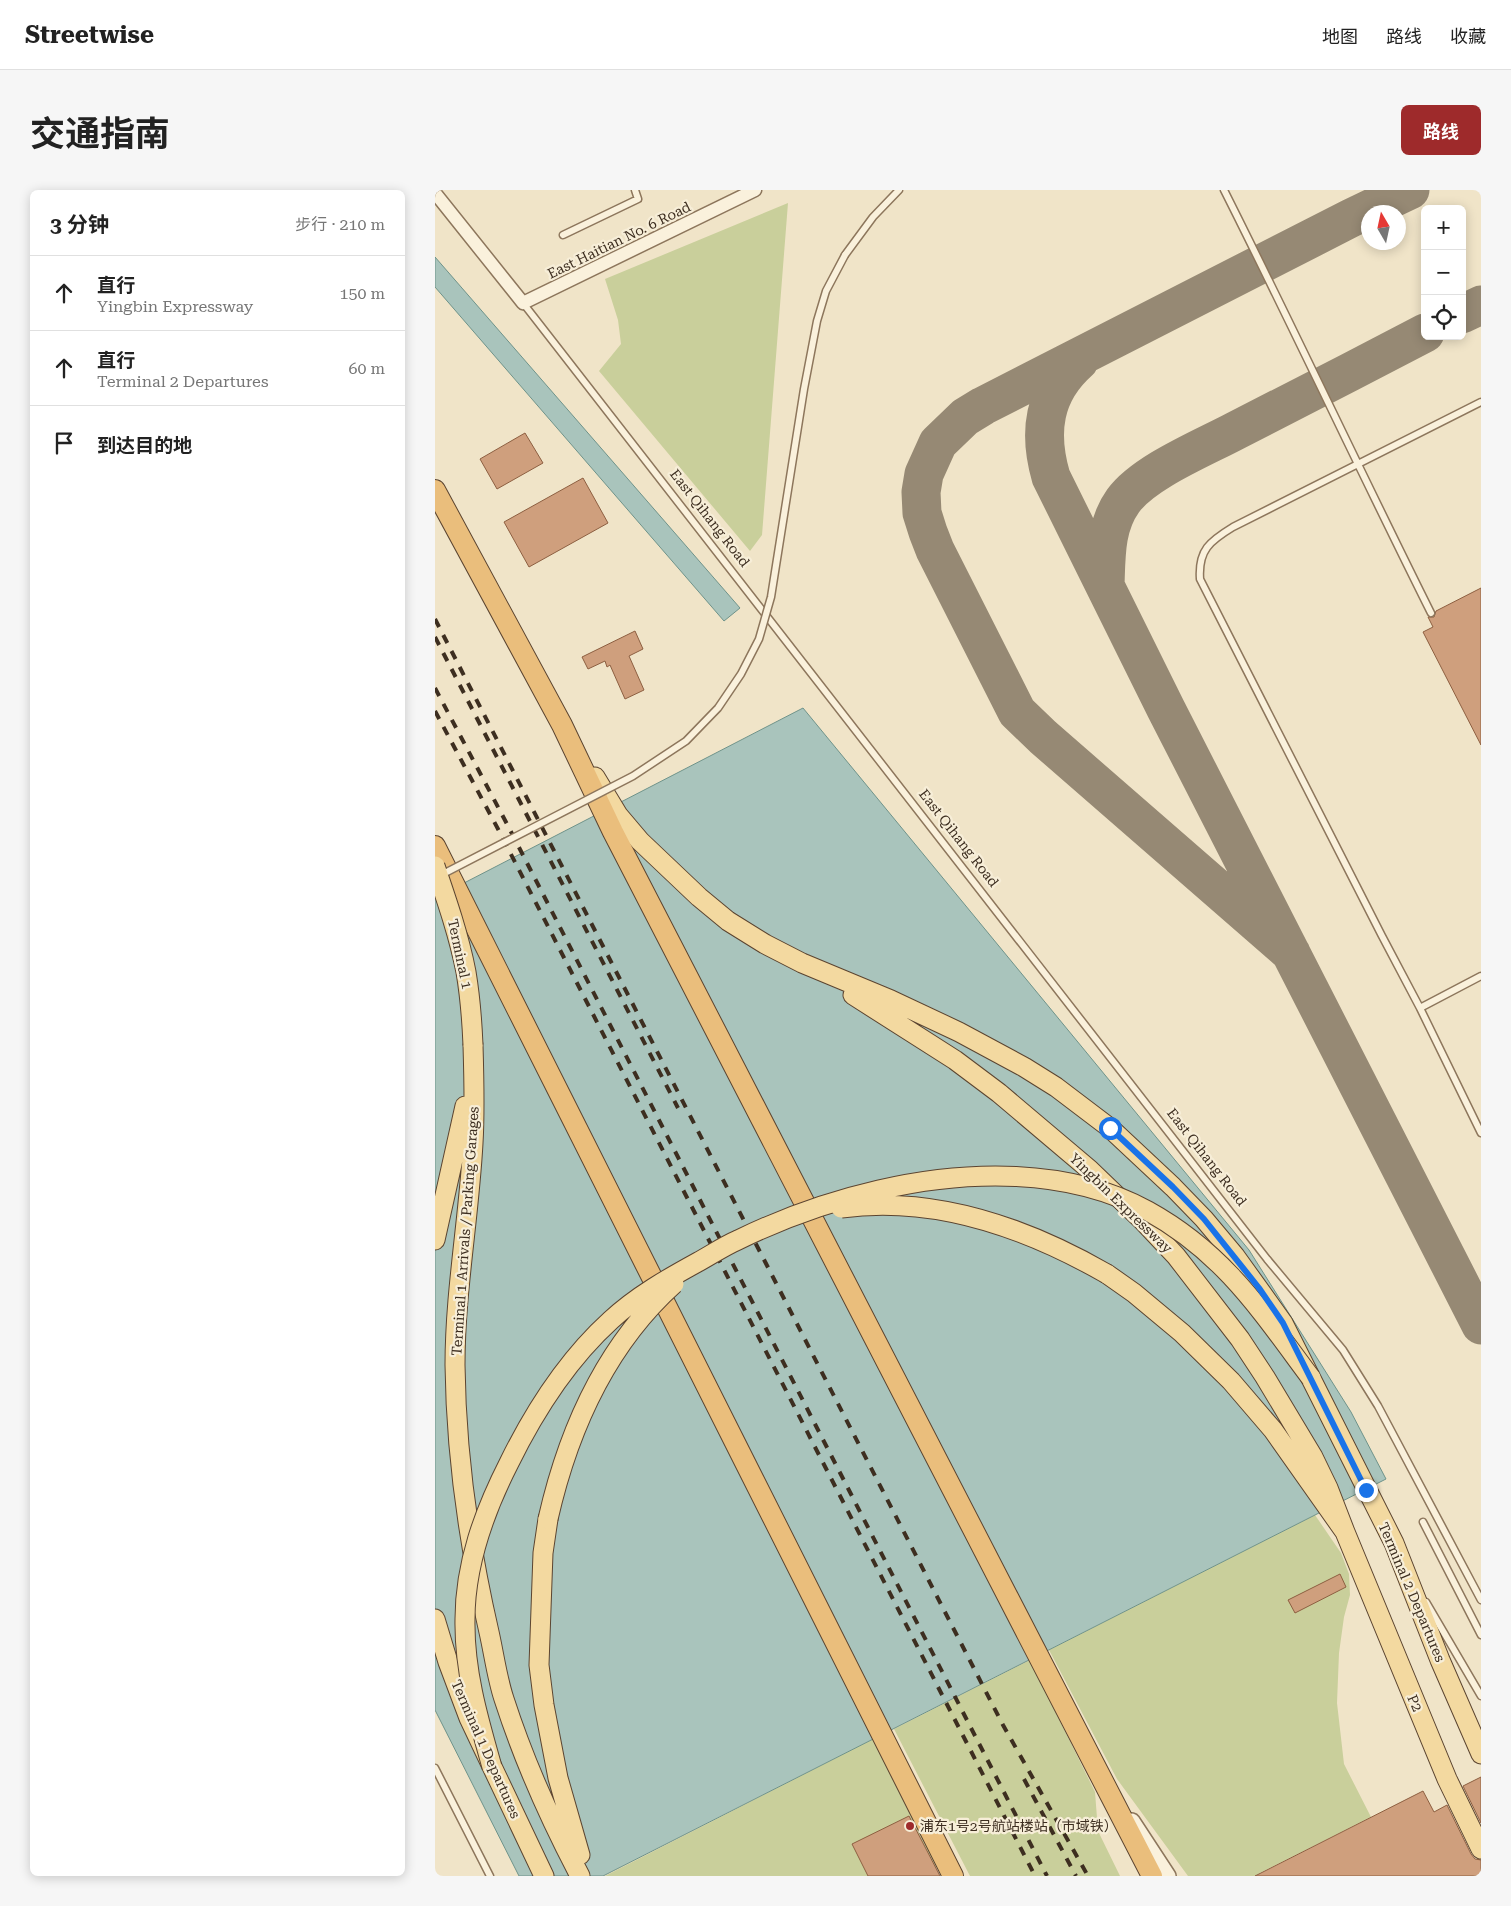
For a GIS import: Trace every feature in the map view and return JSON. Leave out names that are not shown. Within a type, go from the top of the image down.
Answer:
[{"type":"highway","points":[[435,490],[563,725],[613,832],[1152,1876]]},
{"type":"highway","points":[[435,846],[953,1876]]},
{"type":"main road","name":"Yingbin Expressway","points":[[563,725],[618,815],[667,868],[699,897],[728,921],[904,1026],[955,1060],[999,1093],[1090,1170],[1144,1222],[1175,1256],[1214,1304],[1265,1377],[1313,1457],[1328,1488],[1345,1532]]},
{"type":"main road","name":"Terminal 1","points":[[435,866],[452,915],[466,972],[473,1045]]},
{"type":"main road","name":"Yingbin Expressway","points":[[802,964],[891,1000],[967,1036],[1056,1087],[1110,1128],[1173,1187],[1204,1219],[1235,1256],[1283,1323],[1311,1378]]},
{"type":"main road","points":[[435,1240],[458,1142],[471,1071],[473,1045]]},
{"type":"main road","name":"Terminal 1 Arrivals / Parking Garages","points":[[473,1045],[473,1144],[459,1280],[455,1365],[461,1465],[467,1512],[478,1586],[503,1697],[541,1798],[580,1876]]},
{"type":"main road","points":[[492,1767],[472,1693],[468,1669],[465,1622],[470,1565],[489,1507],[519,1444],[561,1375],[610,1320],[666,1279],[736,1240],[843,1198],[904,1184],[941,1178],[1023,1178],[1067,1183],[1106,1193],[1145,1210],[1199,1244],[1246,1291],[1311,1378]]},
{"type":"main road","points":[[777,1223],[815,1212],[845,1207],[889,1205],[924,1208],[959,1213],[1013,1228],[1077,1257],[1134,1292],[1182,1333],[1231,1381],[1273,1430],[1345,1532]]},
{"type":"main road","points":[[587,1876],[557,1778],[544,1706],[539,1665],[543,1553],[548,1519],[566,1451],[579,1418],[595,1387],[627,1336],[645,1312],[699,1261]]},
{"type":"main road","name":"Terminal 2 Departures","points":[[1311,1378],[1394,1544],[1440,1660],[1481,1754]]},
{"type":"main road","name":"P2","points":[[1345,1532],[1447,1778],[1481,1849]]},
{"type":"main road","name":"Terminal 1 Departures","points":[[435,1619],[459,1694],[545,1876]]},
{"type":"street","name":"East Haitian No. 6 Road","points":[[523,303],[755,190]]},
{"type":"street","name":"East Qihang Road","points":[[435,193],[523,303]]},
{"type":"street","points":[[1099,1774],[1147,1842],[1168,1876]]},
{"type":"lane","points":[[563,235],[639,199],[635,190]]},
{"type":"lane","points":[[435,877],[633,776],[679,746],[718,708],[741,674],[759,639],[771,597],[803,389],[817,321],[826,290],[845,256],[873,217],[899,190]]},
{"type":"lane","points":[[1224,190],[1431,613]]},
{"type":"lane","name":"East Qihang Road","points":[[523,303],[1267,1258],[1343,1350],[1378,1406],[1481,1600]]},
{"type":"lane","points":[[1481,402],[1233,527],[1208,545],[1203,552],[1200,570],[1200,579],[1381,936],[1420,1008],[1481,1133]]},
{"type":"lane","points":[[1420,1008],[1481,976]]},
{"type":"lane","points":[[1423,1522],[1481,1635]]},
{"type":"lane","points":[[1394,1544],[1481,1696]]},
{"type":"lane","points":[[435,1768],[490,1876]]},
{"type":"green space","points":[[788,203],[762,535],[750,551],[599,371],[621,344],[618,320],[605,279]]},
{"type":"green space","points":[[1315,1515],[1341,1553],[1349,1574],[1350,1595],[1344,1617],[1339,1653],[1337,1703],[1344,1764],[1371,1817],[1260,1873],[1261,1876],[1188,1876],[1117,1779],[1049,1650]]},
{"type":"green space","points":[[1030,1660],[1095,1792],[1098,1831],[1120,1876],[970,1876],[894,1729]]},
{"type":"green space","points":[[873,1739],[932,1850],[938,1876],[605,1876]]},
{"type":"water","points":[[435,257],[740,608],[724,621],[435,287]]},
{"type":"water","points":[[803,708],[1249,1250],[1351,1412],[1386,1479],[603,1876],[519,1876],[435,1710],[435,898]]},
{"type":"building","points":[[525,433],[543,463],[497,489],[480,459]]},
{"type":"building","points":[[583,478],[608,523],[529,567],[504,522]]},
{"type":"building","points":[[1481,588],[1481,745],[1423,632],[1433,627],[1428,617],[1434,617],[1436,611]]},
{"type":"building","points":[[635,631],[643,649],[629,656],[644,690],[625,699],[610,665],[607,667],[605,661],[588,669],[582,657]]},
{"type":"building","points":[[1340,1574],[1346,1587],[1295,1613],[1288,1600]]},
{"type":"building","points":[[1481,1777],[1481,1823],[1463,1786]]},
{"type":"building","points":[[1423,1791],[1434,1812],[1447,1805],[1471,1854],[1475,1859],[1481,1860],[1481,1876],[1255,1876]]},
{"type":"building","name":"浦东1号2号航站楼站（市域铁）","points":[[909,1816],[940,1876],[868,1876],[852,1844]]},
{"type":"taxiway","points":[[1291,953],[1043,737],[1017,712],[935,550],[922,513],[921,492],[924,474],[938,443],[965,417],[983,406],[1351,218],[1410,190]]},
{"type":"taxiway","points":[[1466,312],[1481,305]]},
{"type":"taxiway","points":[[1105,586],[1108,542],[1113,521],[1123,501],[1145,480],[1191,453],[1421,335]]},
{"type":"taxiway","points":[[1079,361],[1058,386],[1047,414],[1045,444],[1051,477],[1166,709],[1481,1325]]},
{"type":"railway","points":[[435,619],[1003,1725],[1088,1876]]},
{"type":"railway","points":[[435,637],[678,1108]]},
{"type":"railway","points":[[435,688],[507,824],[1047,1876]]},
{"type":"railway","points":[[435,711],[498,829],[1035,1876]]},
{"type":"railway","points":[[1024,1779],[1076,1876]]},
{"type":"place","name":"浦东1号2号航站楼站（市域铁）","points":[[910,1826]]},
{"type":"route","points":[[1110,1128],[1204,1219],[1259,1288],[1283,1323],[1366,1490]]}]
